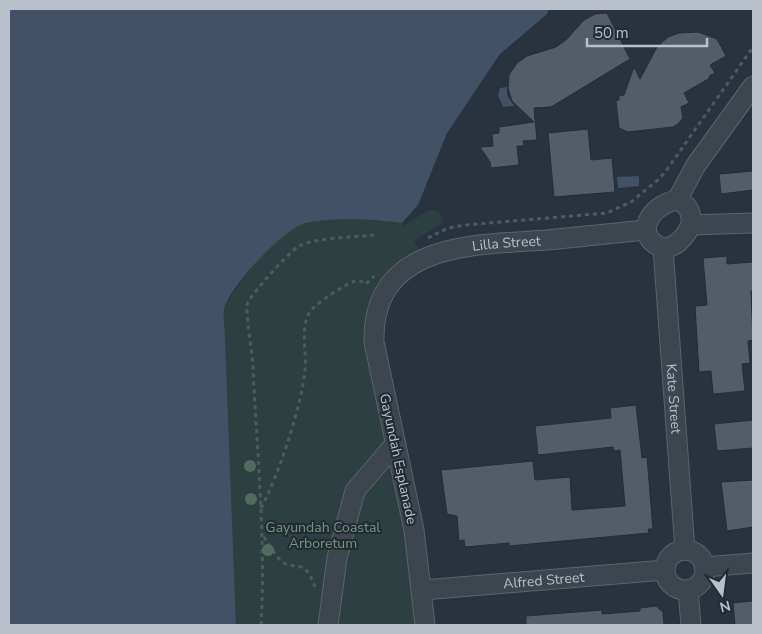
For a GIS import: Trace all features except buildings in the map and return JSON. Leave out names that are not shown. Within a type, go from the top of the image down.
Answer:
[{"type":"street","points":[[677,200],[689,208],[691,225],[679,242],[674,246],[663,248],[651,241],[646,230],[650,216],[657,208],[677,200],[696,165],[753,86]]},
{"type":"street","points":[[691,225],[753,223]]},
{"type":"street","name":"Lilla Street","points":[[383,294],[407,268],[424,257],[437,252],[473,245],[590,237],[646,230]]},
{"type":"street","name":"Kate Street","points":[[663,248],[685,550]]},
{"type":"street","name":"Gayundah Esplanade","points":[[383,294],[375,313],[374,342],[414,530],[425,625]]},
{"type":"street","points":[[328,625],[337,558],[355,491],[396,444]]},
{"type":"street","points":[[685,550],[700,556],[705,567],[703,579],[694,588],[688,590],[676,587],[670,583],[665,570],[670,557],[675,553],[685,550]]},
{"type":"street","points":[[705,567],[753,563]]},
{"type":"street","name":"Alfred Street","points":[[422,590],[665,570]]},
{"type":"street","points":[[688,590],[691,625]]},
{"type":"path","points":[[261,625],[263,537],[252,345],[245,309],[248,302],[299,246],[312,242],[374,235]]},
{"type":"path","points":[[263,537],[282,561],[303,567],[310,574],[316,593]]},
{"type":"green space","name":"Gayundah Coastal Arboretum","points":[[429,210],[438,211],[444,222],[414,241],[424,257],[375,313],[425,625],[236,625],[224,309],[253,265],[273,243],[291,229],[314,222],[345,219],[402,223],[403,226]]},
{"type":"water","points":[[9,9],[549,9],[547,14],[500,54],[447,133],[418,205],[402,223],[341,219],[306,223],[285,235],[272,246],[246,274],[228,300],[224,316],[236,625],[9,625]]},
{"type":"water","points":[[507,87],[507,95],[514,106],[503,107],[498,95],[500,88]]},
{"type":"water","points":[[639,176],[639,186],[618,188],[617,177]]}]
